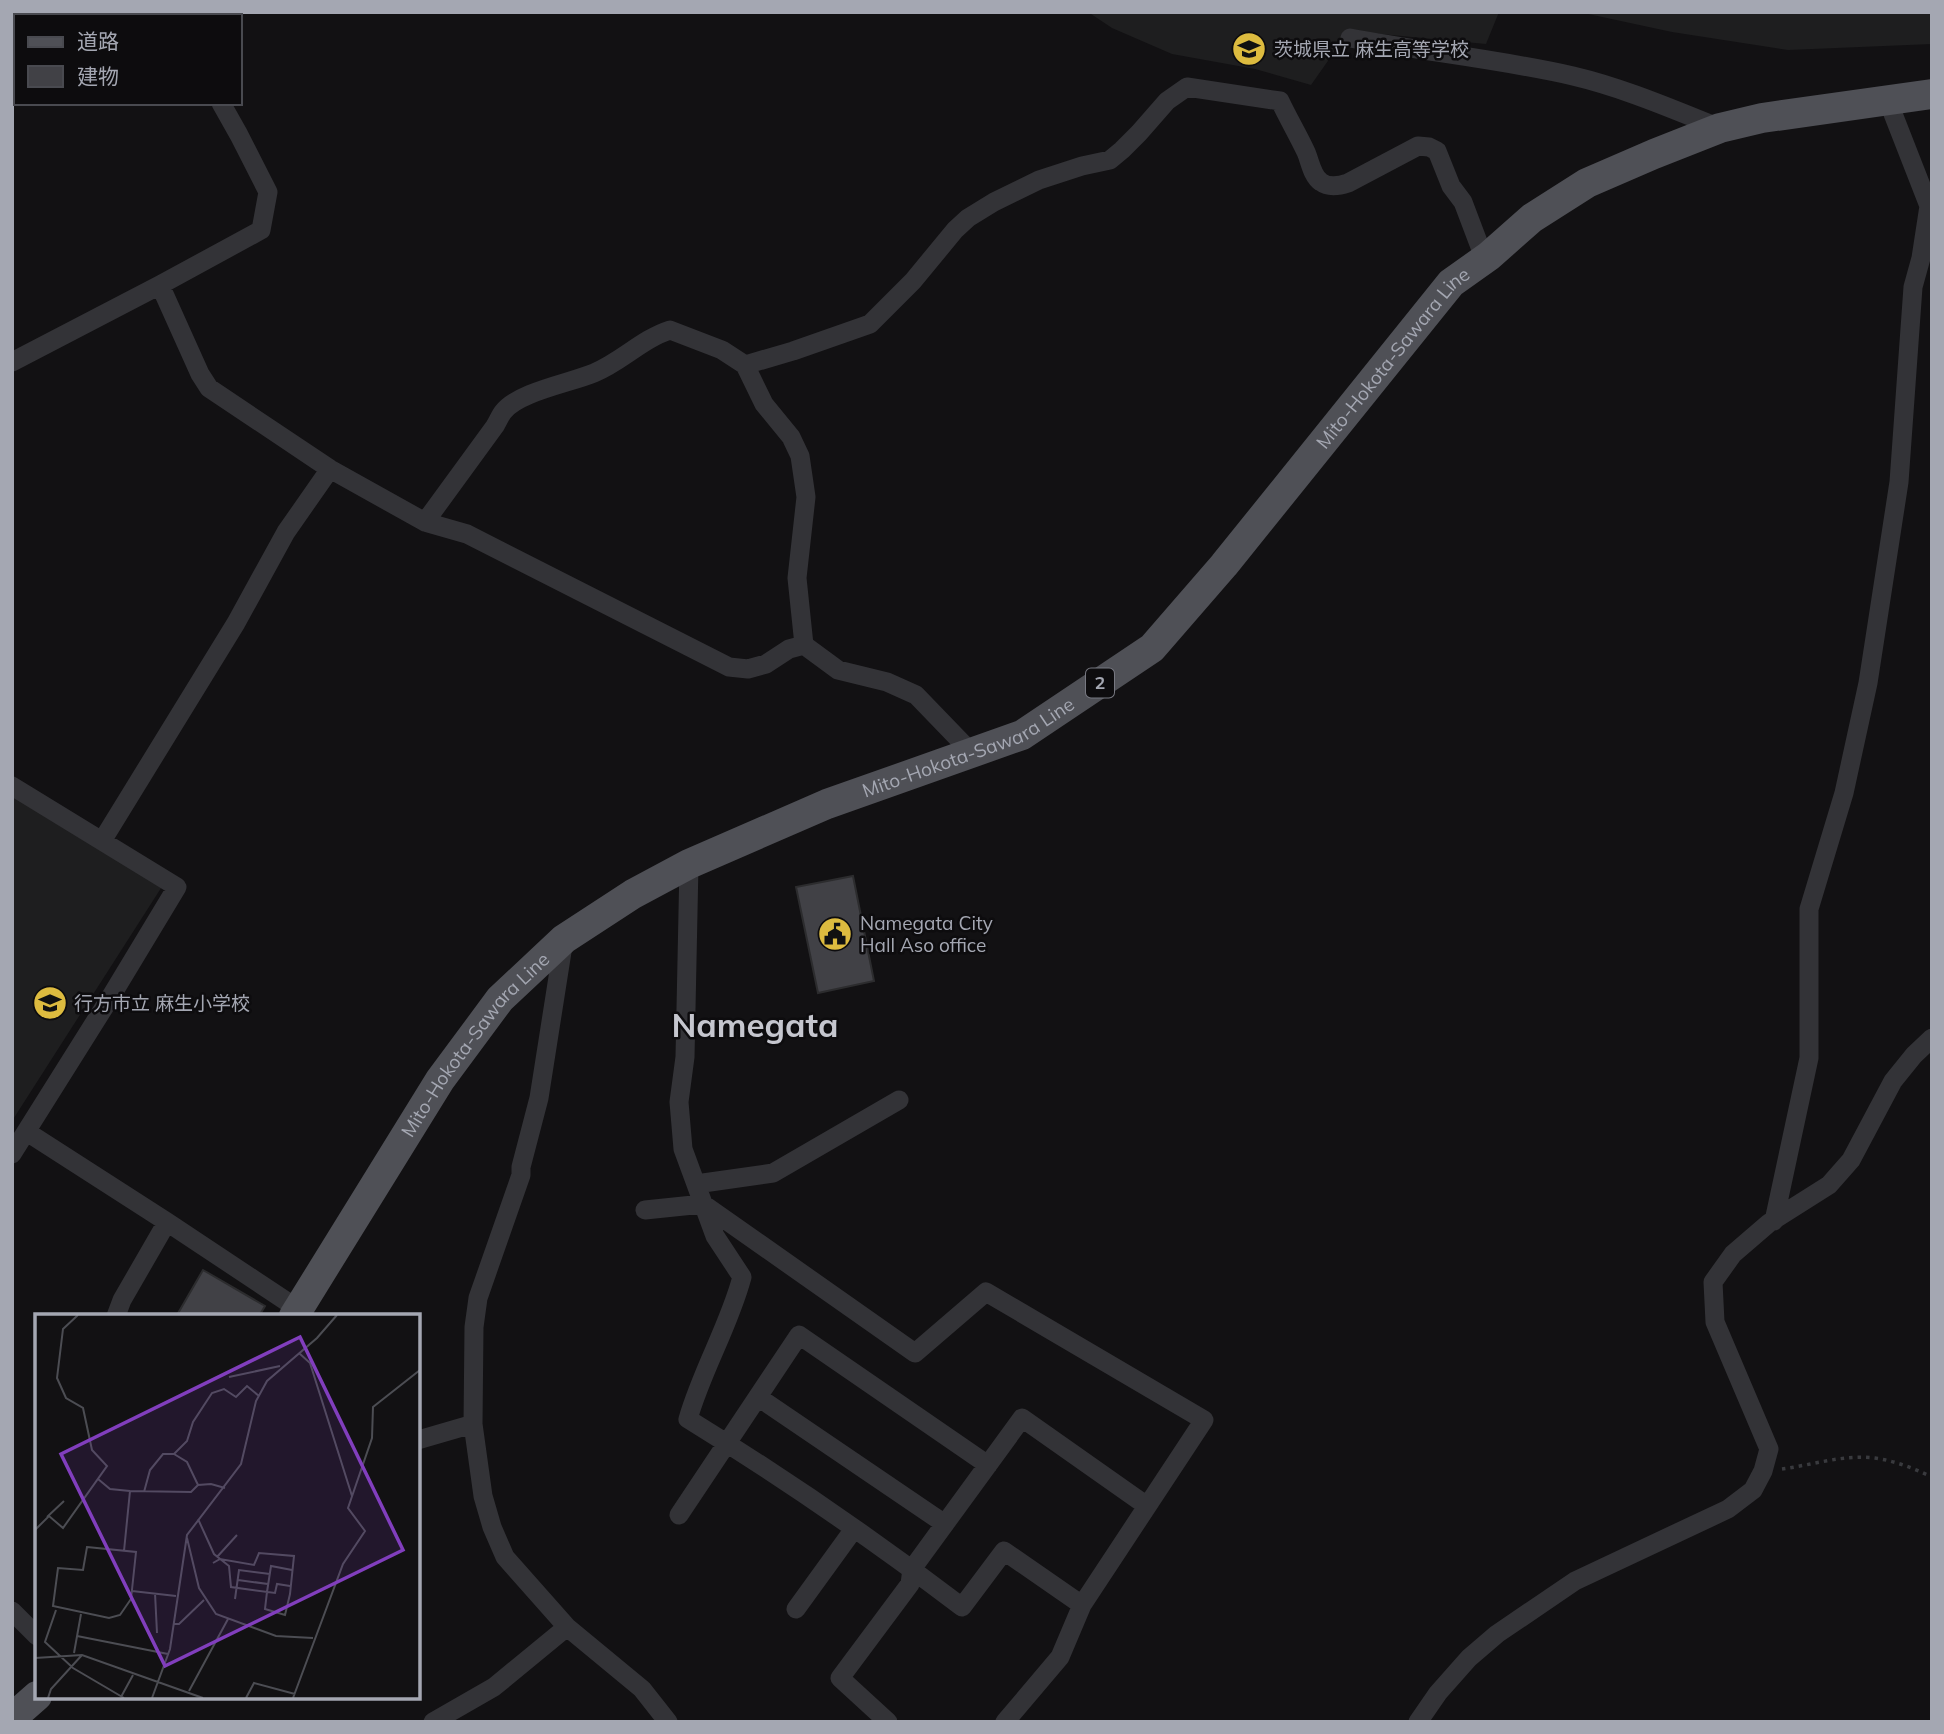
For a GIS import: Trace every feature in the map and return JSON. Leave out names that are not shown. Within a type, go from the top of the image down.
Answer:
[{"type":"main road","name":"Mito-Hokota-Sawara Line","points":[[296,1312],[440,1080],[500,999],[564,939],[633,894],[689,864],[827,804],[1022,735],[1152,648],[1224,565],[1451,283],[1489,256],[1532,218],[1587,183],[1720,128],[1762,118],[1932,94]]},
{"type":"main road","points":[[12,1718],[35,1698]]},
{"type":"street","points":[[1350,38],[1574,76],[1634,94],[1720,128]]},
{"type":"street","points":[[745,365],[870,324],[913,281],[968,218],[1039,180],[1110,160],[1139,134],[1167,101],[1187,87],[1280,101],[1307,153],[1315,176],[1321,183],[1331,186],[1348,183],[1418,146],[1437,151],[1451,186],[1463,202],[1480,247],[1489,256]]},
{"type":"street","points":[[1774,1221],[1809,1058],[1809,909],[1844,793],[1868,683],[1899,482],[1913,287],[1921,258],[1929,206],[1888,101]]},
{"type":"street","points":[[12,362],[261,230],[268,192],[221,105]]},
{"type":"street","points":[[160,285],[200,374],[209,388],[330,469],[425,522],[467,534],[729,667],[748,669],[766,664],[789,649],[804,645]]},
{"type":"street","points":[[425,522],[505,409],[528,395],[595,373],[658,334],[670,330],[696,339],[722,350],[745,365],[764,404],[791,437],[800,456],[806,497],[797,578],[804,645],[838,670],[887,682],[916,695],[972,753]]},
{"type":"street","points":[[102,841],[236,623],[286,532],[330,469]]},
{"type":"street","points":[[12,786],[177,887],[12,1154]]},
{"type":"street","points":[[689,864],[685,1057],[678,1102],[683,1149],[715,1236],[742,1277],[734,1304],[696,1393],[688,1419],[912,1569],[962,1607],[1004,1551],[1082,1605]]},
{"type":"street","points":[[564,939],[539,1098],[521,1175],[478,1298],[474,1327],[473,1424],[483,1496],[505,1557],[567,1627],[642,1689],[668,1722]]},
{"type":"street","points":[[1418,1722],[1438,1693],[1469,1658],[1497,1634],[1575,1581],[1728,1509],[1753,1490],[1763,1471],[1769,1448],[1715,1322],[1713,1282],[1733,1254],[1769,1223],[1829,1185],[1851,1160],[1893,1081],[1932,1038]]},
{"type":"street","points":[[696,1184],[773,1173],[899,1100]]},
{"type":"street","points":[[27,1132],[167,1222],[296,1312]]},
{"type":"street","points":[[645,1210],[704,1204],[915,1353],[986,1292],[1204,1420],[1082,1605],[1060,1657],[1005,1722]]},
{"type":"street","points":[[117,1314],[122,1300],[167,1222]]},
{"type":"street","points":[[679,1515],[799,1335],[988,1465]]},
{"type":"street","points":[[758,1396],[945,1524]]},
{"type":"street","points":[[888,1722],[839,1678],[910,1584],[912,1569],[1022,1418],[1147,1506]]},
{"type":"street","points":[[420,1439],[473,1424]]},
{"type":"street","points":[[796,1609],[853,1529]]},
{"type":"street","points":[[12,1611],[35,1634]]},
{"type":"street","points":[[433,1722],[494,1687],[567,1627]]},
{"type":"path","points":[[1763,1471],[1845,1459],[1873,1458],[1909,1466],[1932,1477]]},
{"type":"shaded area","name":"茨城県立 麻生高等学校","points":[[1088,12],[1499,12],[1486,44],[1349,31],[1311,85],[1255,69],[1172,54],[1112,28]]},
{"type":"shaded area","points":[[1579,12],[1932,12],[1932,44],[1788,50],[1672,32]]},
{"type":"shaded area","name":"行方市立 麻生小学校","points":[[12,789],[163,885],[12,1121]]},
{"type":"building","name":"Namegata City Hall Aso office","points":[[853,876],[874,981],[818,993],[796,887]]},
{"type":"building","points":[[203,1270],[265,1306],[260,1314],[178,1314]]},
{"type":"place","name":"茨城県立 麻生高等学校","points":[[1249,49]]},
{"type":"place","name":"Namegata City Hall Aso office","points":[[835,934]]},
{"type":"place","name":"行方市立 麻生小学校","points":[[50,1003]]},
{"type":"district","name":"Namegata","points":[[755,1025]]}]
